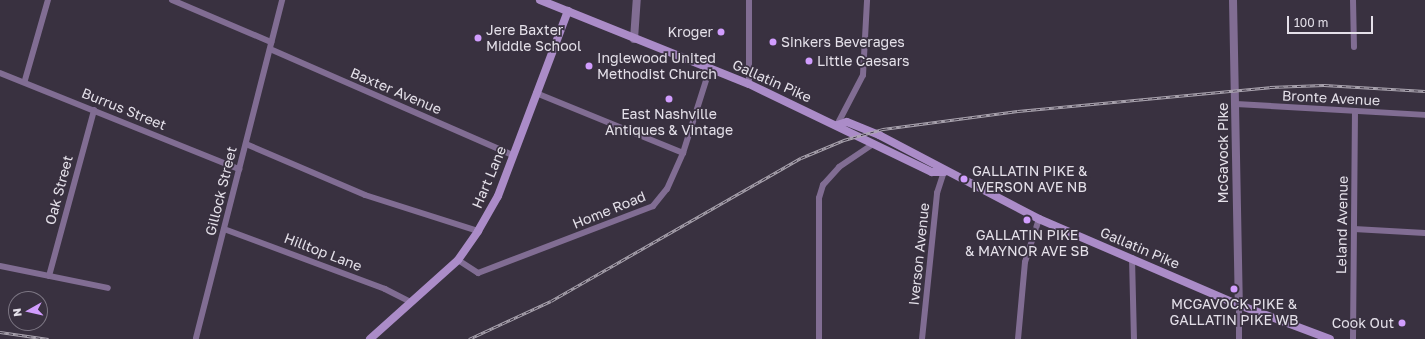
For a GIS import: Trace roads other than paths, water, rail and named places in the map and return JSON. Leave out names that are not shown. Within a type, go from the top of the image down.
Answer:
[{"type":"main road","name":"Gallatin Pike","points":[[540,0],[749,84],[837,125],[872,145],[932,172],[944,172]]},
{"type":"main road","name":"Hart Lane","points":[[370,339],[458,260],[478,231],[498,196],[568,11]]},
{"type":"main road","name":"Gallatin Pike","points":[[837,125],[847,122],[879,135],[934,162],[944,172],[1040,219],[1309,336],[1330,339]]},
{"type":"street","points":[[25,80],[48,0]]},
{"type":"street","points":[[172,0],[271,42],[282,0]]},
{"type":"street","points":[[634,39],[637,0]]},
{"type":"street","points":[[749,0],[749,84]]},
{"type":"street","points":[[837,125],[863,74],[867,0]]},
{"type":"street","name":"McGavock Pike","points":[[1234,0],[1239,305]]},
{"type":"street","points":[[1353,0],[1354,47]]},
{"type":"street","name":"Gillock Street","points":[[196,338],[271,42]]},
{"type":"street","name":"Baxter Avenue","points":[[270,49],[513,155]]},
{"type":"street","name":"Home Road","points":[[458,260],[478,273],[637,214],[662,198],[682,153],[710,68]]},
{"type":"street","name":"Burrus Street","points":[[0,73],[25,80],[94,110],[239,169]]},
{"type":"street","points":[[536,93],[682,153]]},
{"type":"street","name":"Bronte Avenue","points":[[1236,104],[1425,115]]},
{"type":"street","name":"Oak Street","points":[[49,276],[94,110]]},
{"type":"street","name":"Leland Avenue","points":[[1353,339],[1355,111]]},
{"type":"street","points":[[246,144],[365,195],[478,231]]},
{"type":"street","points":[[819,339],[819,198],[823,185],[839,167],[872,145]]},
{"type":"street","name":"Iverson Avenue","points":[[922,339],[937,193],[944,172]]},
{"type":"street","points":[[1018,339],[1025,262],[1040,219]]},
{"type":"street","name":"Hilltop Lane","points":[[224,229],[385,289],[411,302]]},
{"type":"street","points":[[1354,229],[1425,233]]},
{"type":"street","points":[[1132,258],[1134,339]]},
{"type":"street","points":[[0,266],[108,288]]},
{"type":"street","points":[[1239,305],[1239,339]]},
{"type":"railway","points":[[469,339],[551,301],[801,158],[844,140],[883,129],[1018,111],[1270,87],[1324,85],[1425,91]]},
{"type":"railway","points":[[0,332],[48,339]]},
{"type":"place","name":"Kroger","points":[[721,32]]},
{"type":"place","name":"Jere Baxter Middle School","points":[[478,38]]},
{"type":"place","name":"Sinkers Beverages","points":[[773,42]]},
{"type":"place","name":"Little Caesars","points":[[809,61]]},
{"type":"place","name":"Inglewood United Methodist Church","points":[[589,66]]},
{"type":"place","name":"East Nashville Antiques & Vintage","points":[[669,99]]},
{"type":"place","name":"GALLATIN PIKE & IVERSON AVE NB","points":[[964,179]]},
{"type":"place","name":"GALLATIN PIKE & MAYNOR AVE SB","points":[[1027,220]]},
{"type":"place","name":"MCGAVOCK PIKE & GALLATIN PIKE WB","points":[[1234,289]]},
{"type":"place","name":"Cook Out","points":[[1402,323]]}]
